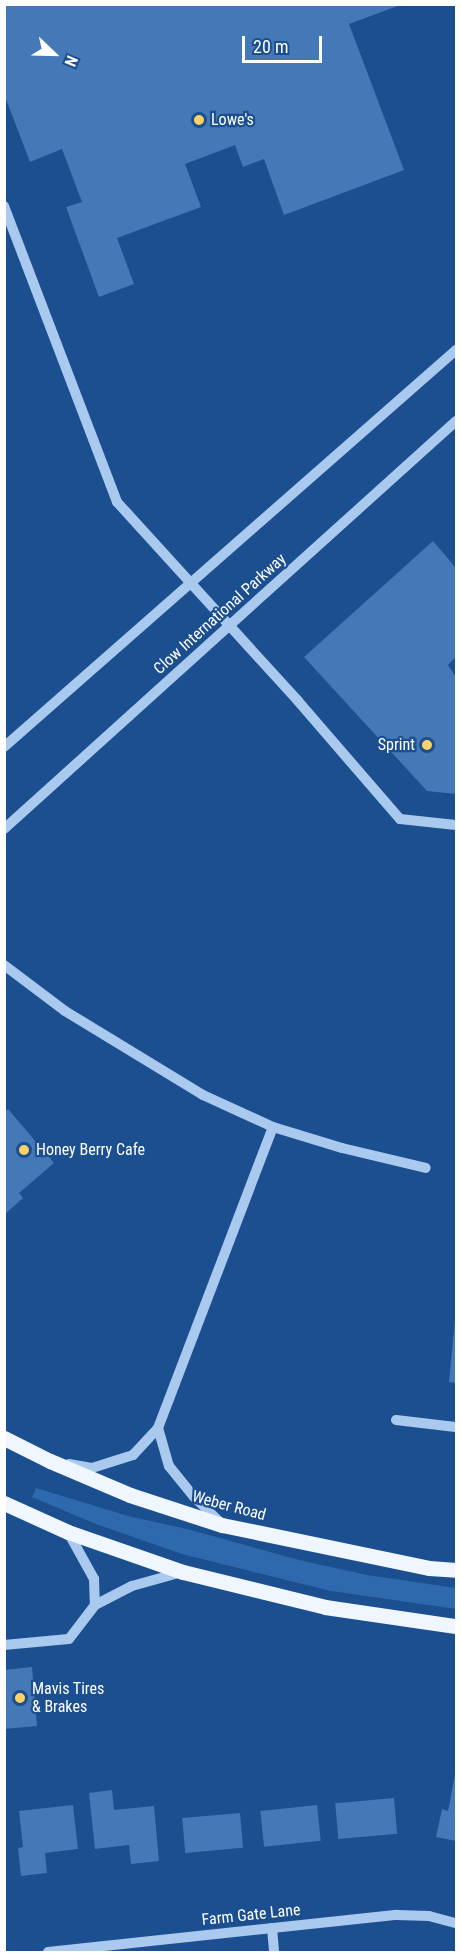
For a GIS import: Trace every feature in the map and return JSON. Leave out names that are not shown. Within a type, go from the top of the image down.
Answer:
[{"type":"main road","name":"Weber Road","points":[[4,1438],[130,1496],[222,1525],[429,1568],[456,1570]]},
{"type":"main road","points":[[4,1503],[68,1532],[183,1572],[325,1608],[456,1626]]},
{"type":"street","points":[[4,206],[117,502],[400,819],[456,825]]},
{"type":"street","points":[[4,747],[456,350]]},
{"type":"street","name":"Clow International Parkway","points":[[4,829],[456,421]]},
{"type":"street","points":[[4,965],[65,1011],[136,1057],[203,1095],[273,1127],[342,1148],[426,1168]]},
{"type":"street","points":[[50,1461],[92,1468],[112,1462],[133,1455],[158,1428],[273,1127]]},
{"type":"street","points":[[396,1420],[456,1426]]},
{"type":"street","points":[[158,1428],[169,1466],[194,1497],[222,1525]]},
{"type":"street","points":[[68,1532],[94,1579],[95,1605]]},
{"type":"street","points":[[4,1645],[69,1639],[95,1605],[132,1586],[183,1572]]},
{"type":"street","name":"Farm Gate Lane","points":[[48,1953],[398,1915],[429,1916],[456,1923]]},
{"type":"street","points":[[272,1928],[274,1953]]},
{"type":"shaded area","points":[[36,1488],[128,1516],[191,1530],[299,1560],[367,1575],[456,1588],[456,1609],[331,1591],[182,1554],[96,1524],[32,1497]]},
{"type":"building","name":"Lowe's","points":[[4,4],[403,4],[349,24],[404,170],[284,215],[264,159],[243,167],[235,145],[185,164],[201,207],[117,238],[134,284],[99,297],[66,207],[82,202],[62,149],[30,162],[4,94]]},
{"type":"building","points":[[433,541],[456,568],[456,657],[448,665],[456,677],[456,794],[427,791],[304,657]]},
{"type":"building","name":"Honey Berry Cafe","points":[[8,1109],[54,1163],[19,1193],[23,1198],[4,1215],[4,1113]]},
{"type":"building","points":[[456,1320],[456,1383],[449,1382]]},
{"type":"building","name":"Mavis Tires & Brakes","points":[[32,1667],[37,1726],[4,1729],[4,1670]]},
{"type":"building","points":[[455,1775],[456,1841],[436,1837],[442,1809],[448,1811]]},
{"type":"building","points":[[112,1790],[114,1810],[154,1806],[159,1861],[131,1864],[129,1845],[95,1849],[89,1793]]},
{"type":"building","points":[[394,1798],[397,1834],[338,1839],[335,1803]]},
{"type":"building","points":[[73,1805],[78,1849],[45,1853],[47,1873],[21,1876],[18,1848],[23,1847],[19,1811]]},
{"type":"building","points":[[317,1805],[321,1841],[264,1847],[260,1811]]},
{"type":"building","points":[[240,1813],[243,1848],[185,1853],[182,1818]]},
{"type":"place","name":"Lowe's","points":[[199,120]]},
{"type":"place","name":"Sprint","points":[[427,745]]},
{"type":"place","name":"Honey Berry Cafe","points":[[24,1150]]},
{"type":"place","name":"Mavis Tires & Brakes","points":[[20,1698]]}]
